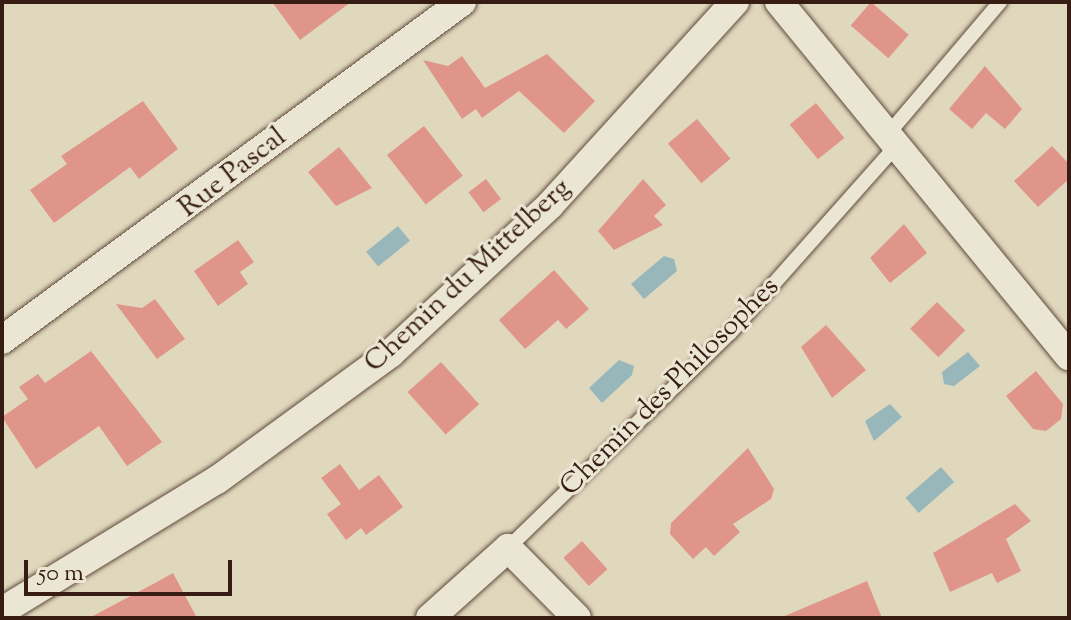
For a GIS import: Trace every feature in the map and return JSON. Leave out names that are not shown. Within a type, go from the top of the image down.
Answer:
[{"type":"street","name":"Rue Pascal","points":[[2,340],[462,2]]},
{"type":"street","name":"Chemin du Mittelberg","points":[[2,611],[217,480],[391,353],[550,205],[735,2]]},
{"type":"street","points":[[779,2],[894,138],[1069,356]]},
{"type":"street","points":[[508,548],[577,618]]},
{"type":"street","name":"Chemin des Philosophes","points":[[430,618],[508,548]]},
{"type":"lane","name":"Chemin des Philosophes","points":[[508,548],[730,333],[894,138],[1000,2]]},
{"type":"water","points":[[398,226],[410,241],[378,267],[366,252]]},
{"type":"water","points":[[664,256],[674,259],[677,271],[644,299],[631,284]]},
{"type":"water","points":[[968,352],[980,366],[954,386],[944,384],[942,372]]},
{"type":"water","points":[[619,360],[634,366],[632,375],[602,403],[589,388]]},
{"type":"water","points":[[890,404],[902,417],[874,441],[865,421]]},
{"type":"water","points":[[941,467],[954,482],[919,513],[906,498]]},
{"type":"building","points":[[272,2],[351,2],[300,40]]},
{"type":"building","points":[[871,2],[909,35],[888,58],[851,25]]},
{"type":"building","points":[[547,54],[595,101],[564,133],[519,91],[482,118],[476,109],[462,119],[423,60],[448,66],[462,56],[485,88]]},
{"type":"building","points":[[985,66],[1022,109],[1005,129],[986,113],[972,129],[949,109]]},
{"type":"building","points":[[143,101],[178,149],[139,179],[130,167],[54,223],[30,190],[67,164],[61,156]]},
{"type":"building","points":[[816,103],[844,138],[818,159],[790,124]]},
{"type":"building","points":[[697,119],[730,159],[701,183],[668,143]]},
{"type":"building","points":[[424,126],[463,176],[426,205],[387,155]]},
{"type":"building","points":[[1052,146],[1069,164],[1069,179],[1038,207],[1014,181]]},
{"type":"building","points":[[339,147],[372,188],[336,206],[308,172]]},
{"type":"building","points":[[486,179],[501,199],[483,212],[468,192]]},
{"type":"building","points":[[643,179],[666,205],[654,216],[663,225],[614,250],[598,231]]},
{"type":"building","points":[[904,224],[927,253],[890,283],[870,258]]},
{"type":"building","points":[[238,240],[254,262],[240,272],[248,284],[218,306],[194,271]]},
{"type":"building","points":[[554,270],[589,309],[566,329],[558,320],[525,349],[499,320]]},
{"type":"building","points":[[155,299],[185,339],[157,359],[116,304],[142,308]]},
{"type":"building","points":[[937,302],[965,330],[938,357],[910,329]]},
{"type":"building","points":[[826,325],[866,370],[832,398],[801,347]]},
{"type":"building","points":[[91,351],[162,442],[127,466],[99,426],[36,469],[2,417],[28,399],[19,387],[38,374],[45,383]]},
{"type":"building","points":[[441,362],[479,404],[446,434],[408,392]]},
{"type":"building","points":[[1036,371],[1063,404],[1061,419],[1046,431],[1033,429],[1006,396]]},
{"type":"building","points":[[748,448],[774,489],[771,499],[733,524],[740,532],[714,556],[706,547],[693,559],[670,534],[671,523]]},
{"type":"building","points":[[340,464],[359,490],[379,475],[403,507],[366,535],[361,528],[346,540],[327,514],[341,504],[321,478]]},
{"type":"building","points":[[1015,504],[1031,521],[1006,539],[1021,571],[997,583],[992,573],[950,592],[933,553]]},
{"type":"building","points":[[582,541],[607,569],[589,586],[563,558]]},
{"type":"building","points":[[173,573],[197,618],[89,618],[157,582]]},
{"type":"building","points":[[867,581],[882,618],[780,618]]}]
